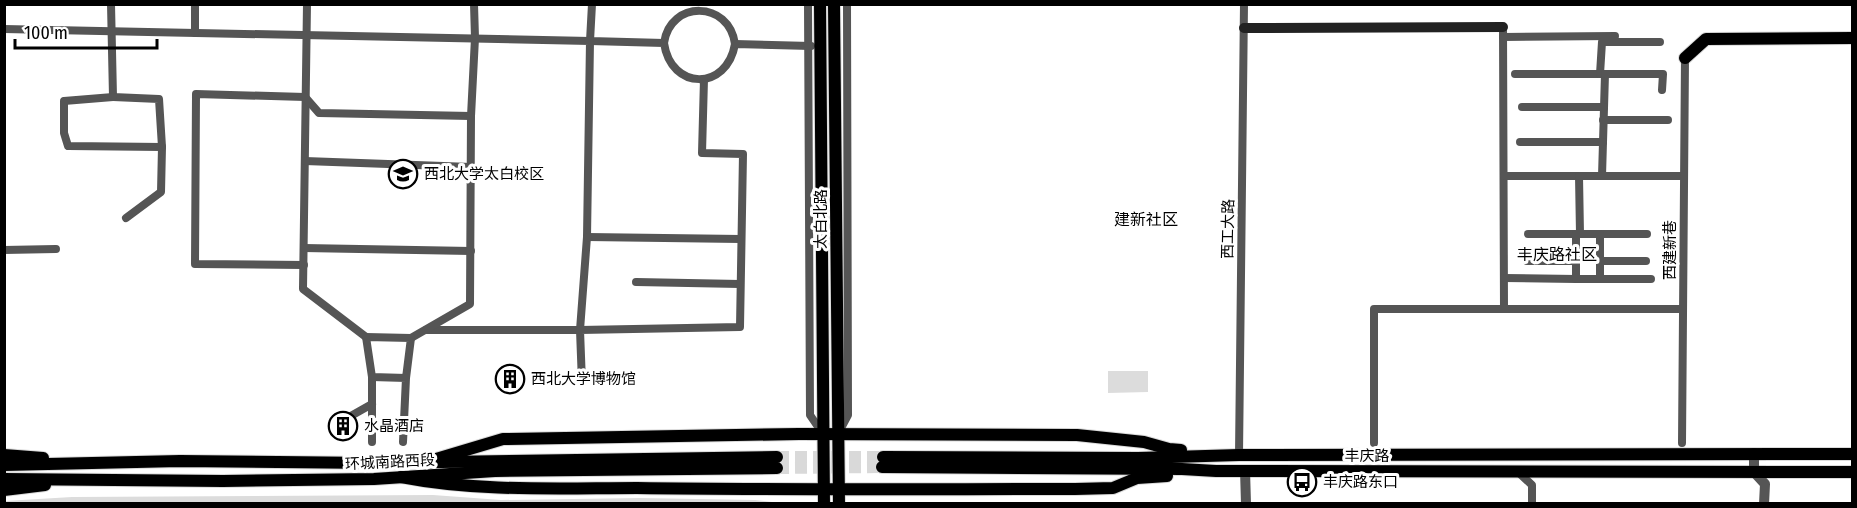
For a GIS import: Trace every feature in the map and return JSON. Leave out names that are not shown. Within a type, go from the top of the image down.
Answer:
[{"type":"main road","name":"太白北路","points":[[820,4],[814,46],[824,504]]},
{"type":"main road","name":"太白北路","points":[[834,4],[839,504]]},
{"type":"main road","points":[[1244,28],[1503,32]]},
{"type":"main road","points":[[1684,58],[1706,39],[1852,39]]},
{"type":"main road","points":[[426,462],[503,439],[823,434],[1077,435],[1144,442],[1169,449],[1234,455]]},
{"type":"main road","name":"丰庆路","points":[[1852,454],[1234,455],[883,462],[1182,468],[1216,471],[1852,472]]},
{"type":"main road","name":"环城南路西段","points":[[4,455],[113,462]]},
{"type":"main road","name":"环城南路西段","points":[[4,465],[113,462],[777,463],[223,481],[4,479]]},
{"type":"main road","points":[[401,477],[434,483],[484,487],[1113,488],[1137,478],[1216,471]]},
{"type":"main road","points":[[4,490],[70,480]]},
{"type":"street","points":[[111,4],[113,97]]},
{"type":"street","points":[[195,4],[195,33]]},
{"type":"street","points":[[307,4],[303,289],[366,337],[411,338],[470,303],[474,4]]},
{"type":"street","points":[[582,383],[580,330],[587,237],[592,4]]},
{"type":"street","points":[[735,44],[814,46],[808,4]]},
{"type":"street","points":[[838,434],[848,415],[847,4]]},
{"type":"street","name":"西工大路","points":[[1234,455],[1244,4]]},
{"type":"street","points":[[701,8],[720,14],[727,20],[734,34],[735,44],[730,62],[721,72],[704,79],[687,77],[677,71],[666,55],[664,43],[668,27],[676,17],[691,9],[701,8]]},
{"type":"street","points":[[4,29],[664,43]]},
{"type":"street","points":[[1504,309],[1503,32],[1615,36]]},
{"type":"street","points":[[1602,176],[1604,107],[1602,42],[1660,42]]},
{"type":"street","name":"西建新巷","points":[[1682,443],[1684,58]]},
{"type":"street","points":[[1515,74],[1663,74],[1662,90]]},
{"type":"street","points":[[426,330],[740,327],[742,154],[702,153],[704,79]]},
{"type":"street","points":[[304,265],[195,264],[196,94],[305,97],[319,113],[471,116]]},
{"type":"street","points":[[126,218],[161,192],[162,147],[159,99],[113,97],[64,101],[64,133],[68,146],[162,147]]},
{"type":"street","points":[[1522,107],[1604,107]]},
{"type":"street","points":[[1603,120],[1668,120]]},
{"type":"street","points":[[1520,142],[1603,142]]},
{"type":"street","points":[[305,161],[471,167]]},
{"type":"street","points":[[1503,176],[1684,176]]},
{"type":"street","points":[[1576,279],[1579,176]]},
{"type":"street","points":[[1528,234],[1647,234]]},
{"type":"street","points":[[1600,234],[1600,278]]},
{"type":"street","points":[[587,237],[741,239]]},
{"type":"street","points":[[304,248],[471,251]]},
{"type":"street","points":[[4,250],[56,249]]},
{"type":"street","points":[[1527,261],[1576,261]]},
{"type":"street","points":[[1600,261],[1646,261]]},
{"type":"street","points":[[1504,278],[1651,279]]},
{"type":"street","points":[[636,282],[740,284]]},
{"type":"street","points":[[1374,443],[1374,309],[1683,309]]},
{"type":"street","points":[[366,337],[372,377],[372,442]]},
{"type":"street","points":[[403,442],[406,378],[411,338]]},
{"type":"street","points":[[372,377],[406,378]]},
{"type":"street","points":[[349,417],[372,404]]},
{"type":"street","points":[[1755,453],[1755,472],[1765,484],[1764,504]]},
{"type":"street","points":[[1245,470],[1246,504]]},
{"type":"street","points":[[1517,472],[1532,485],[1532,504]]},
{"type":"street","points":[[818,504],[824,489]]},
{"type":"shaded area","points":[[1108,371],[1148,371],[1148,392],[1108,393]]},
{"type":"shaded area","points":[[433,495],[501,500],[639,498],[755,500],[780,503],[4,503],[5,501],[72,497]]},
{"type":"tunnel","points":[[777,457],[883,457]]},
{"type":"tunnel","points":[[777,468],[882,467]]},
{"type":"place","name":"西北大学太白校区","points":[[403,174]]},
{"type":"place","name":"西北大学博物馆","points":[[510,379]]},
{"type":"place","name":"水晶酒店","points":[[343,426]]},
{"type":"place","name":"丰庆路东口","points":[[1302,482]]},
{"type":"district","name":"建新社区","points":[[1146,219]]},
{"type":"district","name":"丰庆路社区","points":[[1557,254]]}]
